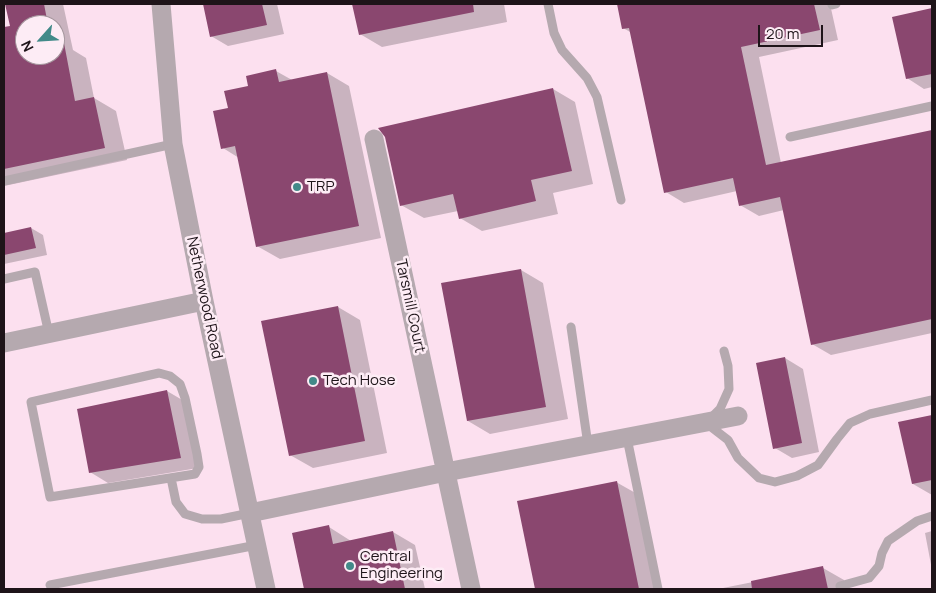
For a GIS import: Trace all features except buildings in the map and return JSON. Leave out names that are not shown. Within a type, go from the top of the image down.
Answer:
[{"type":"street","name":"Netherwood Road","points":[[161,4],[172,144],[266,589]]},
{"type":"street","name":"Tarsmill Court","points":[[374,139],[471,589]]},
{"type":"street","points":[[4,343],[204,301]]},
{"type":"street","points":[[250,513],[446,472],[738,416]]},
{"type":"lane","points":[[548,4],[554,33],[562,50],[587,78],[597,96],[620,200]]},
{"type":"lane","points":[[790,137],[932,106]]},
{"type":"lane","points":[[4,181],[172,144]]},
{"type":"lane","points":[[4,279],[35,272],[49,334]]},
{"type":"lane","points":[[571,327],[588,445]]},
{"type":"lane","points":[[724,351],[728,366],[729,388],[720,409],[706,423],[728,440],[738,458],[748,470],[759,478],[775,482],[796,476],[818,465],[850,423],[870,414],[932,400]]},
{"type":"lane","points":[[159,372],[170,376],[180,384],[185,398],[199,467],[194,474],[171,478],[50,497],[31,402],[159,372]]},
{"type":"lane","points":[[627,438],[658,589]]},
{"type":"lane","points":[[171,478],[176,502],[185,514],[202,519],[220,519],[250,513]]},
{"type":"lane","points":[[840,586],[869,578],[879,566],[888,540],[917,521],[932,516]]},
{"type":"lane","points":[[50,584],[256,545]]},
{"type":"shaded area","points":[[4,4],[932,4],[932,589],[4,589]]},
{"type":"place","name":"TRP","points":[[297,187]]},
{"type":"place","name":"Tech Hose","points":[[313,381]]},
{"type":"place","name":"Central Engineering","points":[[350,566]]}]
